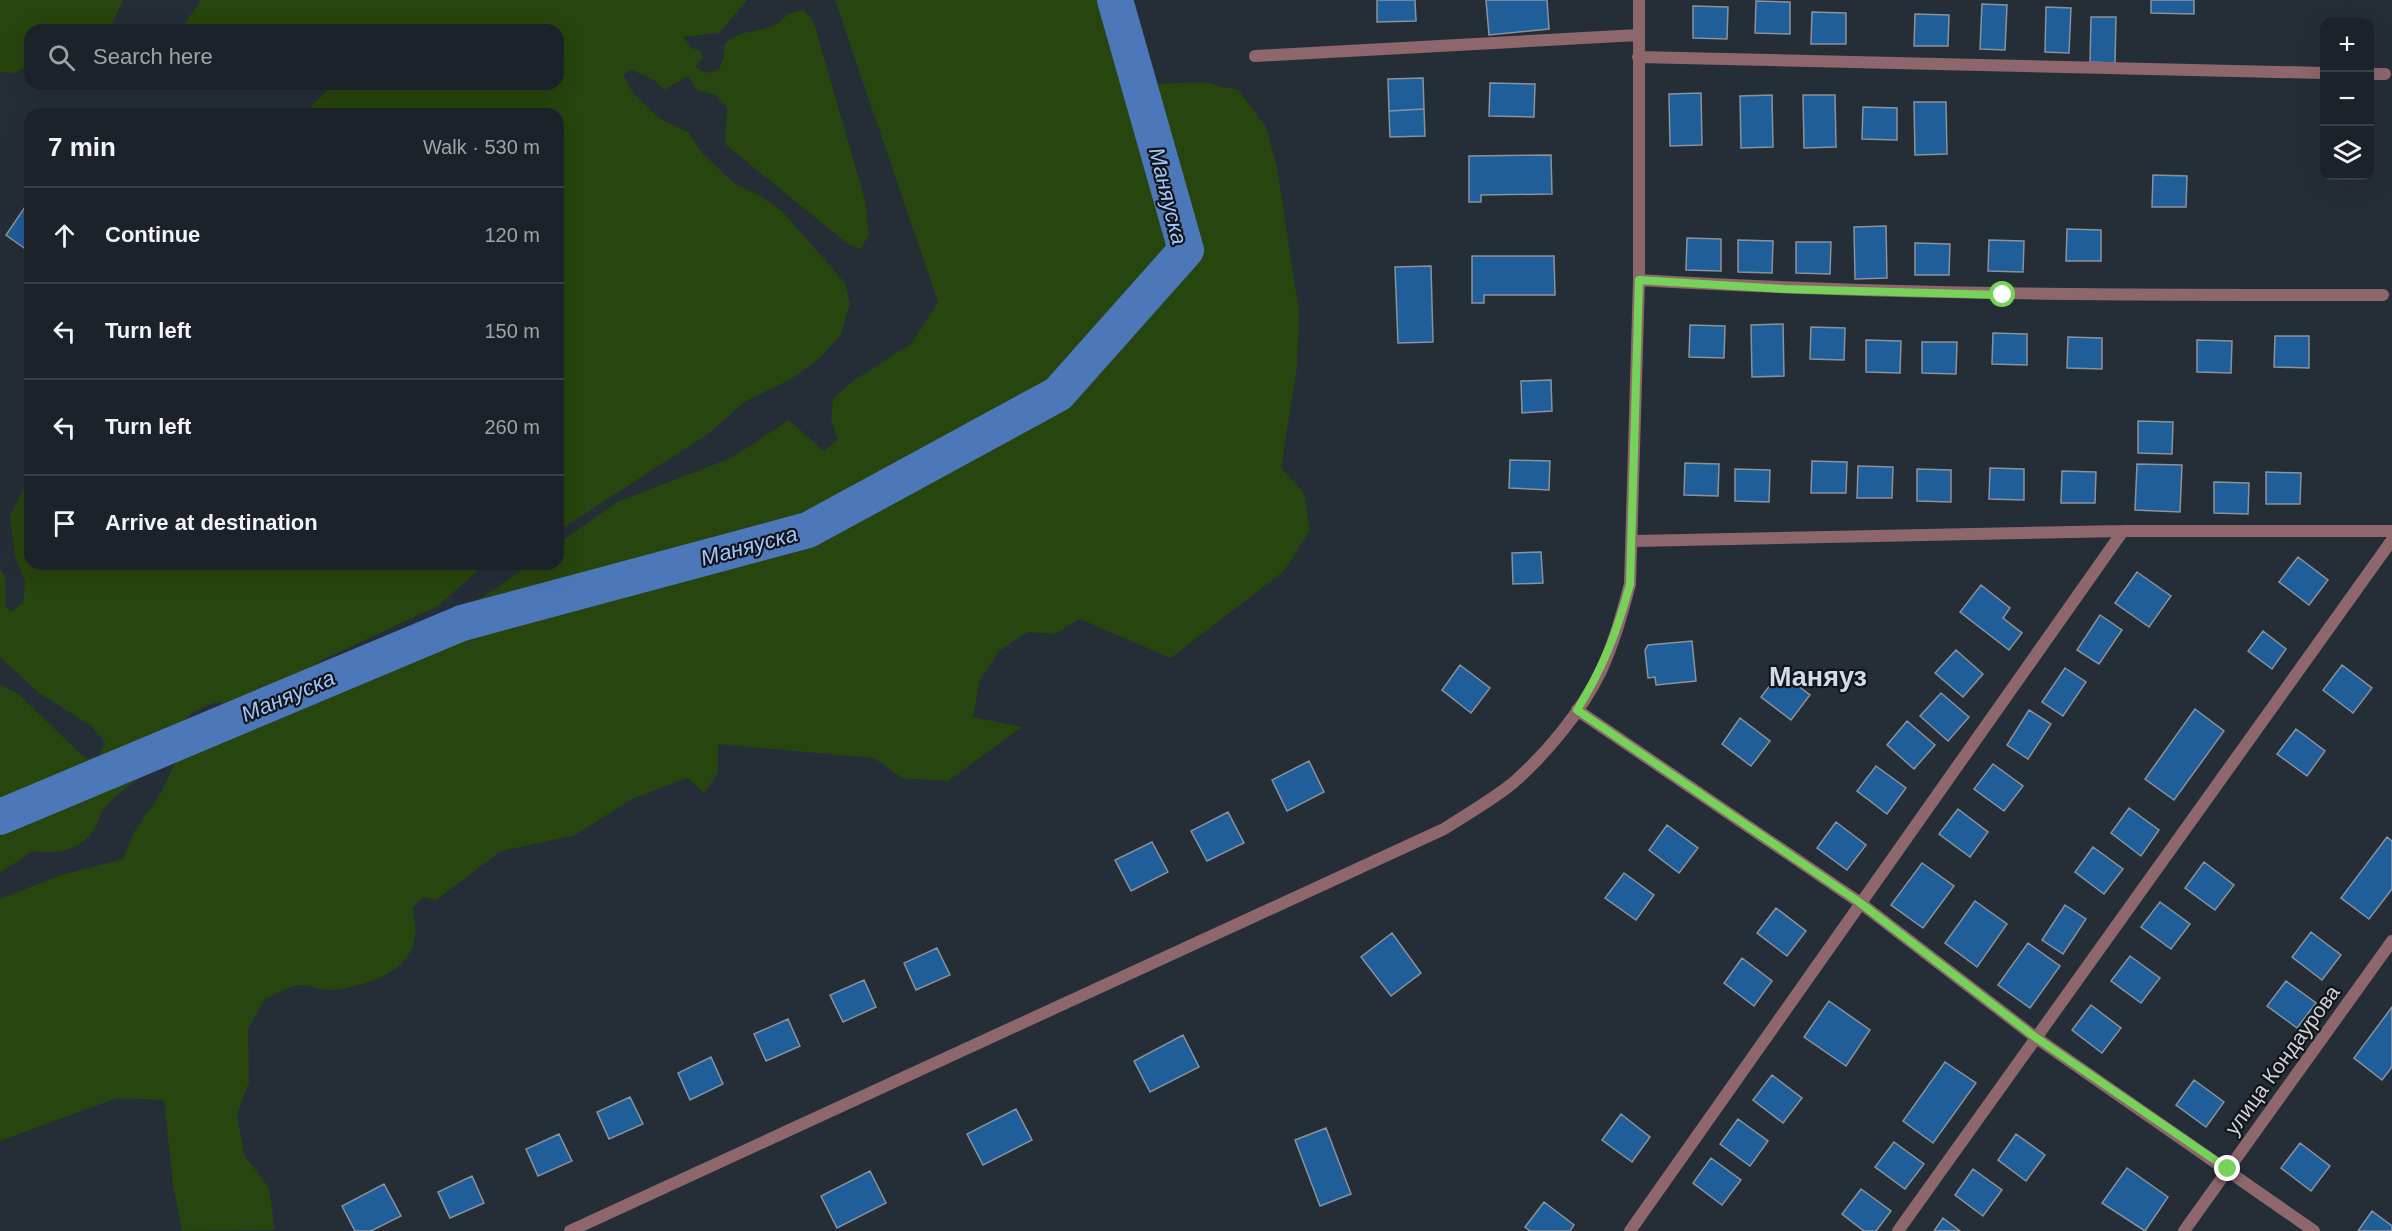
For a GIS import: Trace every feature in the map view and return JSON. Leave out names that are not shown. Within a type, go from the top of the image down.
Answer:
[{"type":"street","points":[[570,1231],[1444,829],[1512,783],[1534,762],[1577,710],[1600,672],[1618,629],[1630,584],[1639,280],[1639,0]]},
{"type":"street","points":[[1255,56],[1638,35]]},
{"type":"street","points":[[1638,57],[2320,72]]},
{"type":"street","points":[[2374,74],[2385,74]]},
{"type":"street","points":[[1639,280],[1784,289],[2003,295],[2383,296]]},
{"type":"street","points":[[1633,541],[2123,531],[2392,531]]},
{"type":"street","points":[[1630,1231],[1859,902],[2123,531]]},
{"type":"street","points":[[1898,1231],[2392,540]]},
{"type":"street","points":[[1577,710],[1859,902],[2035,1037],[2228,1169],[2314,1231]]},
{"type":"street","name":"улица Кондаурова","points":[[2184,1231],[2392,941]]},
{"type":"green space","points":[[0,0],[123,0],[112,24],[24,24],[24,68],[15,73],[0,72]]},
{"type":"green space","points":[[201,0],[747,0],[719,33],[683,37],[692,48],[701,51],[703,58],[695,67],[706,73],[719,69],[724,57],[724,45],[731,39],[743,33],[774,25],[789,14],[803,10],[813,20],[865,200],[869,234],[861,249],[849,245],[725,144],[727,107],[715,95],[697,90],[688,76],[664,90],[654,80],[632,70],[623,74],[633,93],[660,119],[688,132],[702,153],[734,183],[759,195],[783,212],[845,283],[850,304],[840,336],[820,358],[791,379],[746,401],[708,434],[564,527],[564,108],[310,108],[327,90],[564,90],[564,24],[185,23]]},
{"type":"green space","points":[[835,0],[1109,0],[1132,85],[1202,82],[1238,90],[1266,127],[1277,167],[1299,312],[1297,368],[1281,468],[1304,493],[1310,530],[1284,571],[1171,658],[1080,619],[1055,634],[1028,632],[999,651],[980,680],[973,717],[1022,727],[948,781],[902,778],[874,758],[718,744],[718,773],[704,793],[688,778],[634,798],[573,836],[501,851],[436,900],[423,897],[412,908],[415,927],[413,944],[407,957],[397,968],[383,976],[368,983],[333,990],[300,985],[265,999],[248,1029],[249,1082],[237,1114],[244,1155],[269,1188],[275,1230],[182,1231],[173,1185],[164,1100],[117,1098],[0,1141],[0,899],[61,875],[123,859],[134,832],[161,793],[180,752],[323,679],[415,636],[491,592],[522,570],[564,570],[564,540],[617,502],[731,458],[789,420],[824,451],[838,439],[831,420],[833,399],[853,381],[912,343],[938,302]]},
{"type":"green space","points":[[24,489],[24,570],[478,570],[438,606],[322,660],[281,688],[229,709],[221,702],[196,711],[178,728],[147,771],[108,804],[94,829],[81,843],[58,852],[33,851],[0,873],[0,684],[18,694],[86,759],[99,756],[105,742],[90,725],[39,693],[0,657],[0,569],[5,576],[6,607],[11,612],[23,603],[25,582],[15,556],[10,515]]},
{"type":"building","points":[[1377,0],[1415,0],[1416,21],[1377,22]]},
{"type":"building","points":[[1486,0],[1547,0],[1549,29],[1489,35]]},
{"type":"building","points":[[2151,0],[2194,0],[2194,14],[2151,13]]},
{"type":"building","points":[[1756,1],[1790,2],[1790,34],[1755,33]]},
{"type":"building","points":[[1982,4],[2007,5],[2005,50],[1980,49]]},
{"type":"building","points":[[1693,6],[1728,7],[1727,39],[1693,38]]},
{"type":"building","points":[[2046,7],[2071,8],[2069,53],[2045,52]]},
{"type":"building","points":[[1812,12],[1846,13],[1846,44],[1811,44]]},
{"type":"building","points":[[1915,14],[1949,15],[1948,46],[1914,46]]},
{"type":"building","points":[[2091,17],[2116,17],[2115,63],[2090,62]]},
{"type":"building","points":[[1423,78],[1424,109],[1389,111],[1388,79]]},
{"type":"building","points":[[1490,83],[1535,84],[1534,117],[1489,116]]},
{"type":"building","points":[[1701,93],[1702,145],[1670,146],[1669,94]]},
{"type":"building","points":[[1772,95],[1773,147],[1741,148],[1740,96]]},
{"type":"building","points":[[1803,95],[1835,95],[1836,147],[1804,148]]},
{"type":"building","points":[[1914,102],[1946,102],[1947,154],[1915,155]]},
{"type":"building","points":[[1863,107],[1897,108],[1897,140],[1862,139]]},
{"type":"building","points":[[1424,109],[1425,136],[1390,137],[1389,111]]},
{"type":"building","points":[[1551,155],[1552,194],[1481,195],[1481,202],[1469,202],[1469,156]]},
{"type":"building","points":[[2153,175],[2187,176],[2186,207],[2152,207]]},
{"type":"building","points":[[24,208],[24,248],[6,235]]},
{"type":"building","points":[[1886,226],[1887,278],[1855,279],[1854,227]]},
{"type":"building","points":[[2067,229],[2101,230],[2101,261],[2066,261]]},
{"type":"building","points":[[1687,238],[1721,239],[1721,271],[1686,270]]},
{"type":"building","points":[[1738,240],[1773,241],[1772,273],[1738,272]]},
{"type":"building","points":[[1989,240],[2024,241],[2023,272],[1988,271]]},
{"type":"building","points":[[1796,242],[1831,242],[1830,274],[1796,273]]},
{"type":"building","points":[[1915,243],[1950,244],[1949,275],[1915,275]]},
{"type":"building","points":[[1472,256],[1554,256],[1555,295],[1484,295],[1484,303],[1472,303]]},
{"type":"building","points":[[1431,266],[1433,342],[1398,343],[1395,267]]},
{"type":"building","points":[[1783,324],[1784,376],[1752,377],[1751,325]]},
{"type":"building","points":[[1690,325],[1725,326],[1724,358],[1689,357]]},
{"type":"building","points":[[1811,327],[1845,328],[1844,360],[1810,359]]},
{"type":"building","points":[[1993,333],[2027,334],[2027,365],[1992,364]]},
{"type":"building","points":[[2275,336],[2309,336],[2309,368],[2274,367]]},
{"type":"building","points":[[2068,337],[2102,338],[2102,369],[2067,368]]},
{"type":"building","points":[[1866,340],[1901,341],[1900,373],[1866,372]]},
{"type":"building","points":[[2197,340],[2232,341],[2231,373],[2197,372]]},
{"type":"building","points":[[1922,342],[1957,342],[1956,374],[1922,373]]},
{"type":"building","points":[[1551,380],[1552,411],[1522,413],[1521,381]]},
{"type":"building","points":[[2138,421],[2173,422],[2172,454],[2138,453]]},
{"type":"building","points":[[1510,460],[1550,461],[1549,490],[1509,488]]},
{"type":"building","points":[[1812,461],[1847,462],[1846,493],[1811,493]]},
{"type":"building","points":[[1685,463],[1719,464],[1718,496],[1684,495]]},
{"type":"building","points":[[2137,464],[2182,465],[2180,512],[2135,510]]},
{"type":"building","points":[[1858,466],[1893,467],[1892,498],[1857,498]]},
{"type":"building","points":[[1990,468],[2024,469],[2024,500],[1989,499]]},
{"type":"building","points":[[1735,469],[1770,470],[1769,502],[1735,501]]},
{"type":"building","points":[[1917,469],[1951,470],[1951,502],[1917,501]]},
{"type":"building","points":[[2062,471],[2096,472],[2095,503],[2061,503]]},
{"type":"building","points":[[2266,472],[2301,473],[2300,504],[2266,504]]},
{"type":"building","points":[[2214,482],[2249,483],[2248,514],[2214,513]]},
{"type":"building","points":[[1541,552],[1543,583],[1513,584],[1512,553]]},
{"type":"building","points":[[2298,557],[2328,580],[2309,605],[2279,582]]},
{"type":"building","points":[[2137,572],[2171,596],[2149,627],[2115,603]]},
{"type":"building","points":[[1981,585],[2010,608],[2003,618],[2022,633],[2009,650],[1960,612]]},
{"type":"building","points":[[2100,615],[2122,630],[2099,664],[2077,650]]},
{"type":"building","points":[[2263,631],[2286,649],[2272,669],[2248,651]]},
{"type":"building","points":[[1692,641],[1696,681],[1656,685],[1655,677],[1648,678],[1645,650],[1648,645]]},
{"type":"building","points":[[1956,650],[1983,674],[1963,697],[1935,673]]},
{"type":"building","points":[[1460,665],[1490,688],[1471,713],[1442,690]]},
{"type":"building","points":[[2342,665],[2372,688],[2353,713],[2323,690]]},
{"type":"building","points":[[2065,668],[2086,682],[2063,716],[2042,702]]},
{"type":"building","points":[[1780,672],[1810,695],[1791,720],[1761,697]]},
{"type":"building","points":[[1941,693],[1969,717],[1948,741],[1920,716]]},
{"type":"building","points":[[2195,709],[2224,731],[2174,800],[2145,779]]},
{"type":"building","points":[[2029,710],[2051,724],[2028,759],[2007,745]]},
{"type":"building","points":[[1740,718],[1770,741],[1751,766],[1722,744]]},
{"type":"building","points":[[1907,721],[1935,745],[1914,769],[1887,745]]},
{"type":"building","points":[[2296,729],[2325,751],[2307,776],[2277,754]]},
{"type":"building","points":[[1309,761],[1324,792],[1287,811],[1272,780]]},
{"type":"building","points":[[1993,764],[2023,786],[2004,811],[1974,789]]},
{"type":"building","points":[[1876,766],[1906,788],[1887,814],[1857,791]]},
{"type":"building","points":[[2129,808],[2159,830],[2141,856],[2111,833]]},
{"type":"building","points":[[1958,809],[1988,832],[1970,857],[1939,834]]},
{"type":"building","points":[[1228,812],[1244,843],[1207,861],[1191,831]]},
{"type":"building","points":[[1836,822],[1866,845],[1847,870],[1817,848]]},
{"type":"building","points":[[1667,825],[1698,848],[1679,873],[1649,850]]},
{"type":"building","points":[[2387,837],[2392,841],[2392,889],[2369,919],[2341,898]]},
{"type":"building","points":[[1152,842],[1168,872],[1131,891],[1115,860]]},
{"type":"building","points":[[2093,847],[2123,869],[2104,894],[2075,872]]},
{"type":"building","points":[[2204,862],[2234,885],[2215,910],[2185,888]]},
{"type":"building","points":[[1922,863],[1954,886],[1923,928],[1891,905]]},
{"type":"building","points":[[1624,873],[1654,895],[1636,920],[1605,898]]},
{"type":"building","points":[[1975,901],[2007,924],[1977,967],[1945,943]]},
{"type":"building","points":[[2160,902],[2190,924],[2171,949],[2141,927]]},
{"type":"building","points":[[2065,905],[2086,919],[2063,954],[2042,940]]},
{"type":"building","points":[[1776,908],[1806,931],[1787,956],[1757,933]]},
{"type":"building","points":[[2311,932],[2341,955],[2322,980],[2292,957]]},
{"type":"building","points":[[1392,933],[1421,973],[1391,996],[1361,957]]},
{"type":"building","points":[[2028,943],[2060,966],[2030,1008],[1998,985]]},
{"type":"building","points":[[937,948],[950,975],[916,990],[904,963]]},
{"type":"building","points":[[2130,956],[2160,978],[2141,1003],[2111,981]]},
{"type":"building","points":[[1742,958],[1772,981],[1754,1006],[1724,983]]},
{"type":"building","points":[[864,980],[876,1007],[843,1022],[830,995]]},
{"type":"building","points":[[2286,981],[2316,1003],[2297,1028],[2267,1006]]},
{"type":"building","points":[[1829,1001],[1870,1030],[1846,1066],[1804,1037]]},
{"type":"building","points":[[2091,1005],[2121,1028],[2102,1053],[2072,1030]]},
{"type":"building","points":[[2392,1007],[2392,1067],[2382,1080],[2354,1058]]},
{"type":"building","points":[[788,1019],[800,1046],[766,1061],[754,1034]]},
{"type":"building","points":[[1183,1035],[1199,1067],[1150,1092],[1134,1061]]},
{"type":"building","points":[[711,1057],[723,1084],[690,1100],[678,1073]]},
{"type":"building","points":[[1945,1062],[1976,1083],[1933,1143],[1903,1121]]},
{"type":"building","points":[[1772,1075],[1802,1098],[1783,1123],[1753,1100]]},
{"type":"building","points":[[2194,1080],[2224,1102],[2206,1127],[2176,1105]]},
{"type":"building","points":[[630,1097],[643,1124],[609,1139],[597,1112]]},
{"type":"building","points":[[1016,1109],[1032,1140],[983,1165],[967,1134]]},
{"type":"building","points":[[1621,1114],[1650,1137],[1632,1162],[1602,1140]]},
{"type":"building","points":[[1738,1119],[1768,1141],[1750,1166],[1720,1144]]},
{"type":"building","points":[[1326,1128],[1351,1194],[1320,1206],[1295,1140]]},
{"type":"building","points":[[559,1134],[572,1161],[538,1176],[526,1149]]},
{"type":"building","points":[[2016,1134],[2045,1155],[2026,1181],[1998,1160]]},
{"type":"building","points":[[1894,1142],[1924,1164],[1905,1189],[1875,1167]]},
{"type":"building","points":[[2300,1143],[2330,1166],[2311,1191],[2281,1168]]},
{"type":"building","points":[[1711,1158],[1741,1180],[1722,1205],[1693,1183]]},
{"type":"building","points":[[2127,1168],[2168,1197],[2145,1231],[2102,1203]]},
{"type":"building","points":[[1973,1169],[2002,1190],[1983,1216],[1955,1195]]},
{"type":"building","points":[[870,1171],[886,1203],[837,1228],[821,1196]]},
{"type":"building","points":[[472,1176],[484,1203],[450,1218],[438,1192]]},
{"type":"building","points":[[384,1184],[401,1216],[371,1231],[355,1231],[342,1206]]},
{"type":"building","points":[[1861,1189],[1891,1211],[1876,1231],[1864,1231],[1842,1214]]},
{"type":"building","points":[[1544,1202],[1574,1225],[1570,1231],[1530,1231],[1525,1227]]},
{"type":"building","points":[[2372,1211],[2392,1226],[2392,1231],[2358,1231]]},
{"type":"building","points":[[1943,1218],[1960,1231],[1934,1231]]},
{"type":"waterway","name":"Маняуска","points":[[0,817],[462,623],[808,530],[1058,394],[1186,250],[1115,0]]},
{"type":"district","name":"Маняуз","points":[[1818,677]]},
{"type":"route","points":[[2003,295],[1784,289],[1639,280],[1630,584],[1618,629],[1600,672],[1577,710],[1859,902],[2035,1037],[2228,1169]]}]
